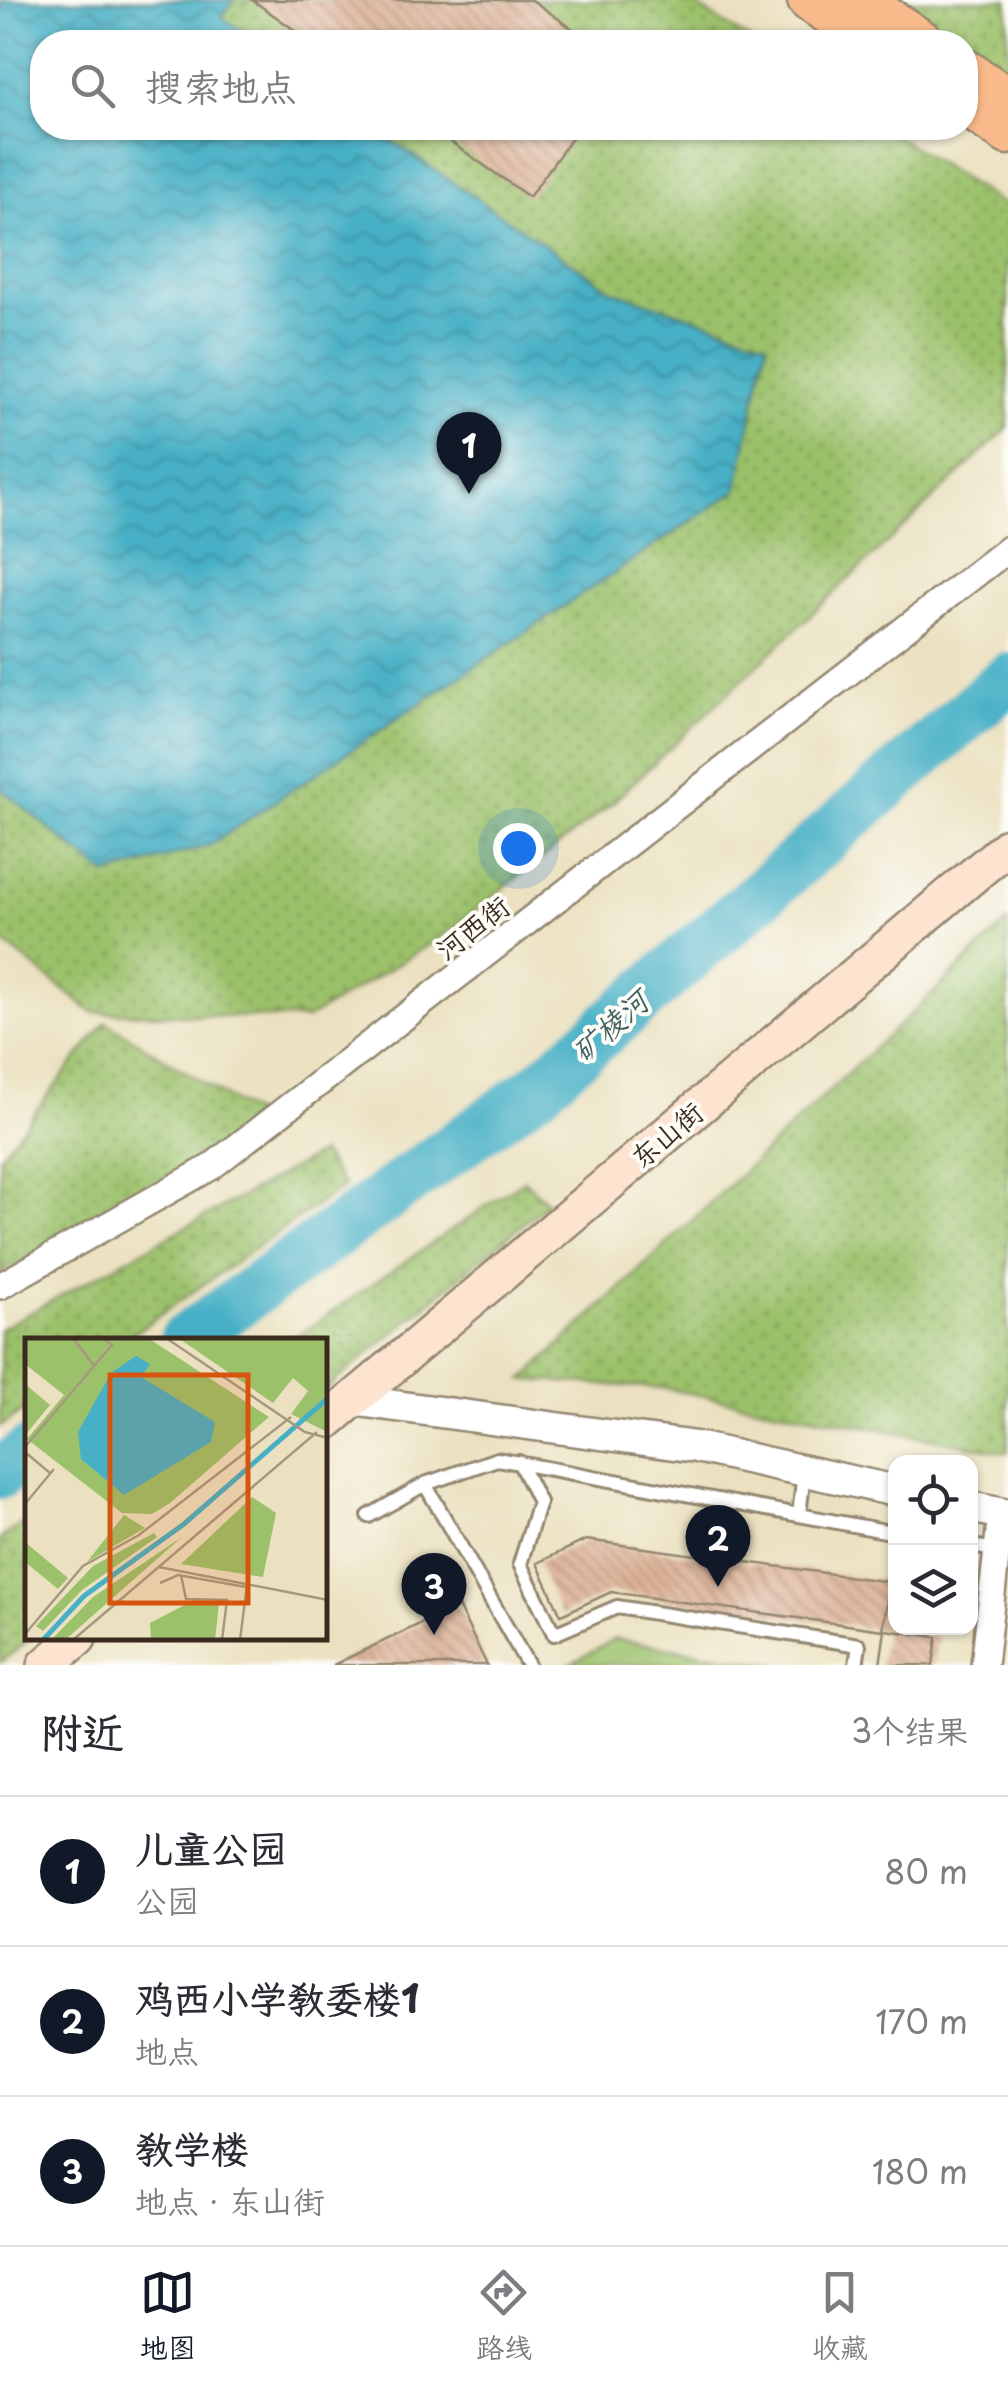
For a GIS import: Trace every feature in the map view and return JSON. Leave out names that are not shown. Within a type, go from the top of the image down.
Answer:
[{"type":"highway","points":[[808,0],[853,30]]},
{"type":"highway","points":[[861,0],[906,30]]},
{"type":"highway","points":[[978,78],[1008,98]]},
{"type":"highway","points":[[978,114],[1008,134]]},
{"type":"main road","name":"东山街","points":[[328,1421],[1008,846]]},
{"type":"main road","points":[[46,1665],[76,1640]]},
{"type":"street","name":"河西街","points":[[0,1286],[211,1167],[1008,549]]},
{"type":"street","points":[[352,1400],[696,1447],[888,1489]]},
{"type":"street","points":[[978,1509],[1004,1515],[984,1665]]},
{"type":"lane","points":[[370,1516],[426,1484],[497,1458],[888,1532]]},
{"type":"lane","points":[[519,1462],[539,1502],[520,1564],[554,1634],[618,1607],[859,1645],[856,1665]]},
{"type":"lane","points":[[799,1515],[804,1471]]},
{"type":"lane","points":[[426,1484],[528,1665]]},
{"type":"lane","points":[[978,1547],[997,1550]]},
{"type":"green space","points":[[0,0],[687,0],[734,30],[30,30],[30,140],[903,140],[1008,208],[1008,428],[611,804],[440,938],[307,1019],[92,1012],[0,940]]},
{"type":"green space","points":[[889,0],[1008,0],[1008,81],[978,60],[978,30],[934,30]]},
{"type":"green space","points":[[1008,922],[1008,1453],[662,1388],[523,1380]]},
{"type":"green space","points":[[106,1022],[258,1117],[199,1165],[0,1274],[0,1156]]},
{"type":"green space","points":[[321,1153],[344,1186],[127,1338],[25,1338],[25,1409],[0,1427],[0,1329]]},
{"type":"green space","points":[[524,1180],[548,1203],[328,1387],[328,1338],[294,1338]]},
{"type":"green space","points":[[25,1521],[25,1640],[29,1640],[0,1663],[0,1539]]},
{"type":"green space","points":[[615,1639],[777,1665],[568,1665]]},
{"type":"water","points":[[4,0],[234,0],[222,17],[240,30],[30,30],[30,140],[391,140],[611,290],[767,342],[737,490],[210,845],[106,875],[0,788],[0,9]]},
{"type":"building","points":[[252,0],[532,0],[574,30],[295,30]]},
{"type":"building","points":[[448,140],[570,140],[529,197]]},
{"type":"building","points":[[586,1540],[888,1582],[888,1596],[883,1630],[611,1592],[561,1615],[537,1563]]},
{"type":"building","points":[[458,1606],[487,1665],[333,1665]]},
{"type":"building","points":[[885,1630],[888,1635],[937,1637],[933,1665],[880,1665]]},
{"type":"waterway","name":"矿棱河","points":[[188,1338],[539,1087],[1008,679]]},
{"type":"waterway","name":"矿棱河","points":[[0,1473],[25,1455]]},
{"type":"place","name":"儿童公园","points":[[469,494]]},
{"type":"place","name":"鸡西小学教委楼1","points":[[718,1587]]},
{"type":"place","name":"教学楼","points":[[434,1635]]}]
